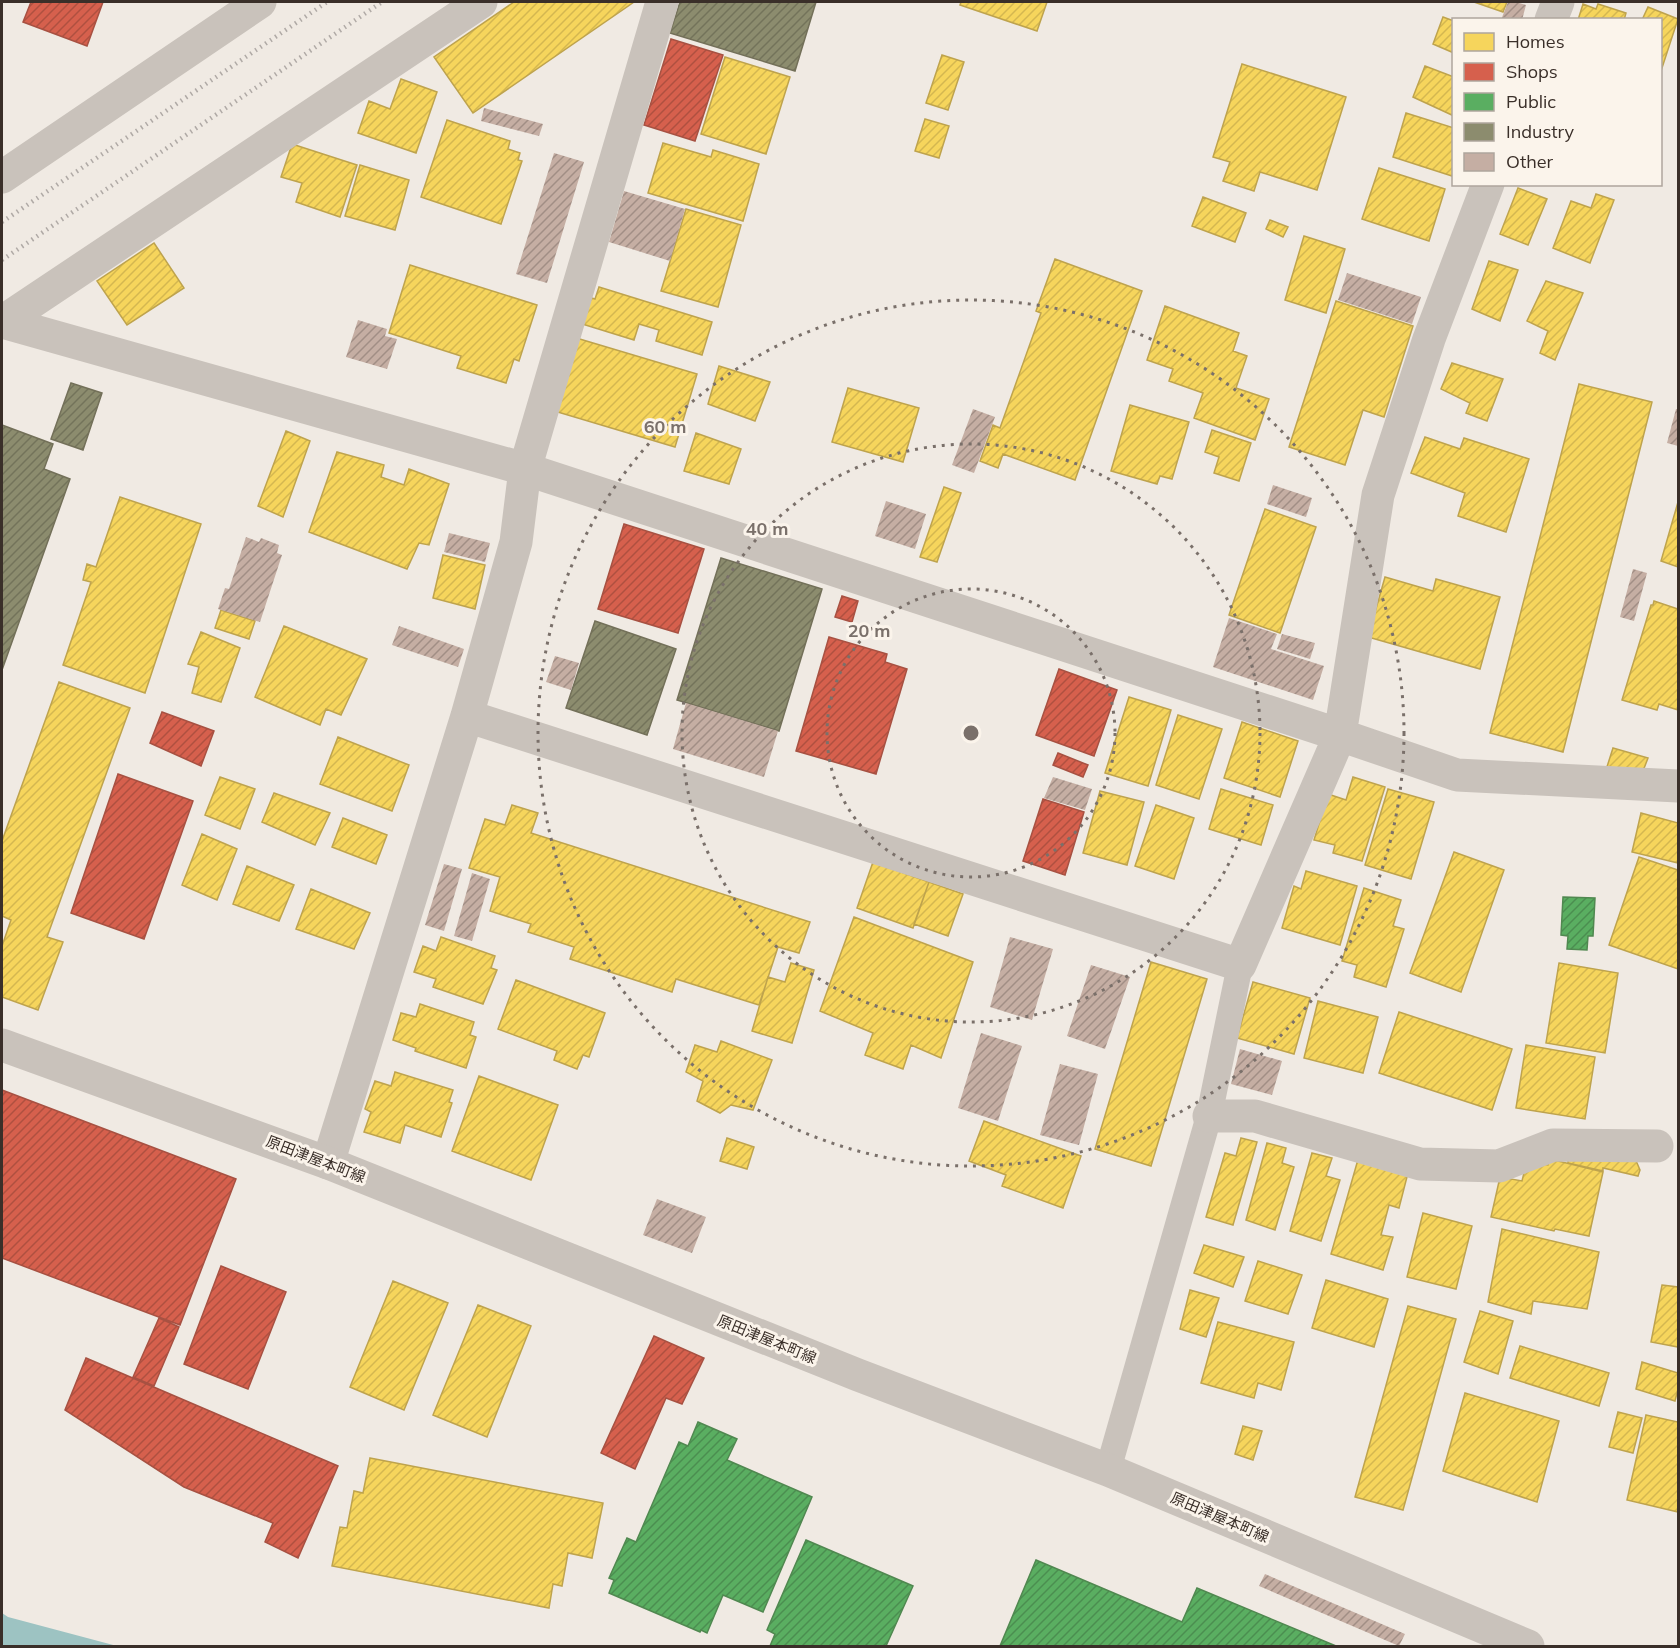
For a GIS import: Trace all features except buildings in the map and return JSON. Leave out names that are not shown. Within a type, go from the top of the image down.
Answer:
[{"type":"street","points":[[2,177],[260,2]]},
{"type":"street","points":[[2,322],[481,2]]},
{"type":"street","points":[[328,1163],[467,716],[516,542],[525,469],[662,2]]},
{"type":"street","points":[[1552,18],[1558,2]]},
{"type":"street","points":[[467,716],[1240,965],[1340,735],[1378,495],[1430,339],[1487,186]]},
{"type":"street","points":[[2,322],[525,469],[1457,775],[1678,786]]},
{"type":"street","name":"原田津屋本町線","points":[[2,1045],[328,1163],[847,1371],[1108,1470],[1528,1647]]},
{"type":"street","points":[[1209,1116],[1255,1116],[1420,1164],[1499,1166],[1553,1145],[1657,1146]]},
{"type":"lane","points":[[1108,1470],[1209,1116],[1240,965]]},
{"type":"water","points":[[2,1613],[8,1617],[117,1646],[2,1646]]},
{"type":"railway","points":[[2,222],[327,2]]},
{"type":"railway","points":[[2,260],[382,2]]}]
